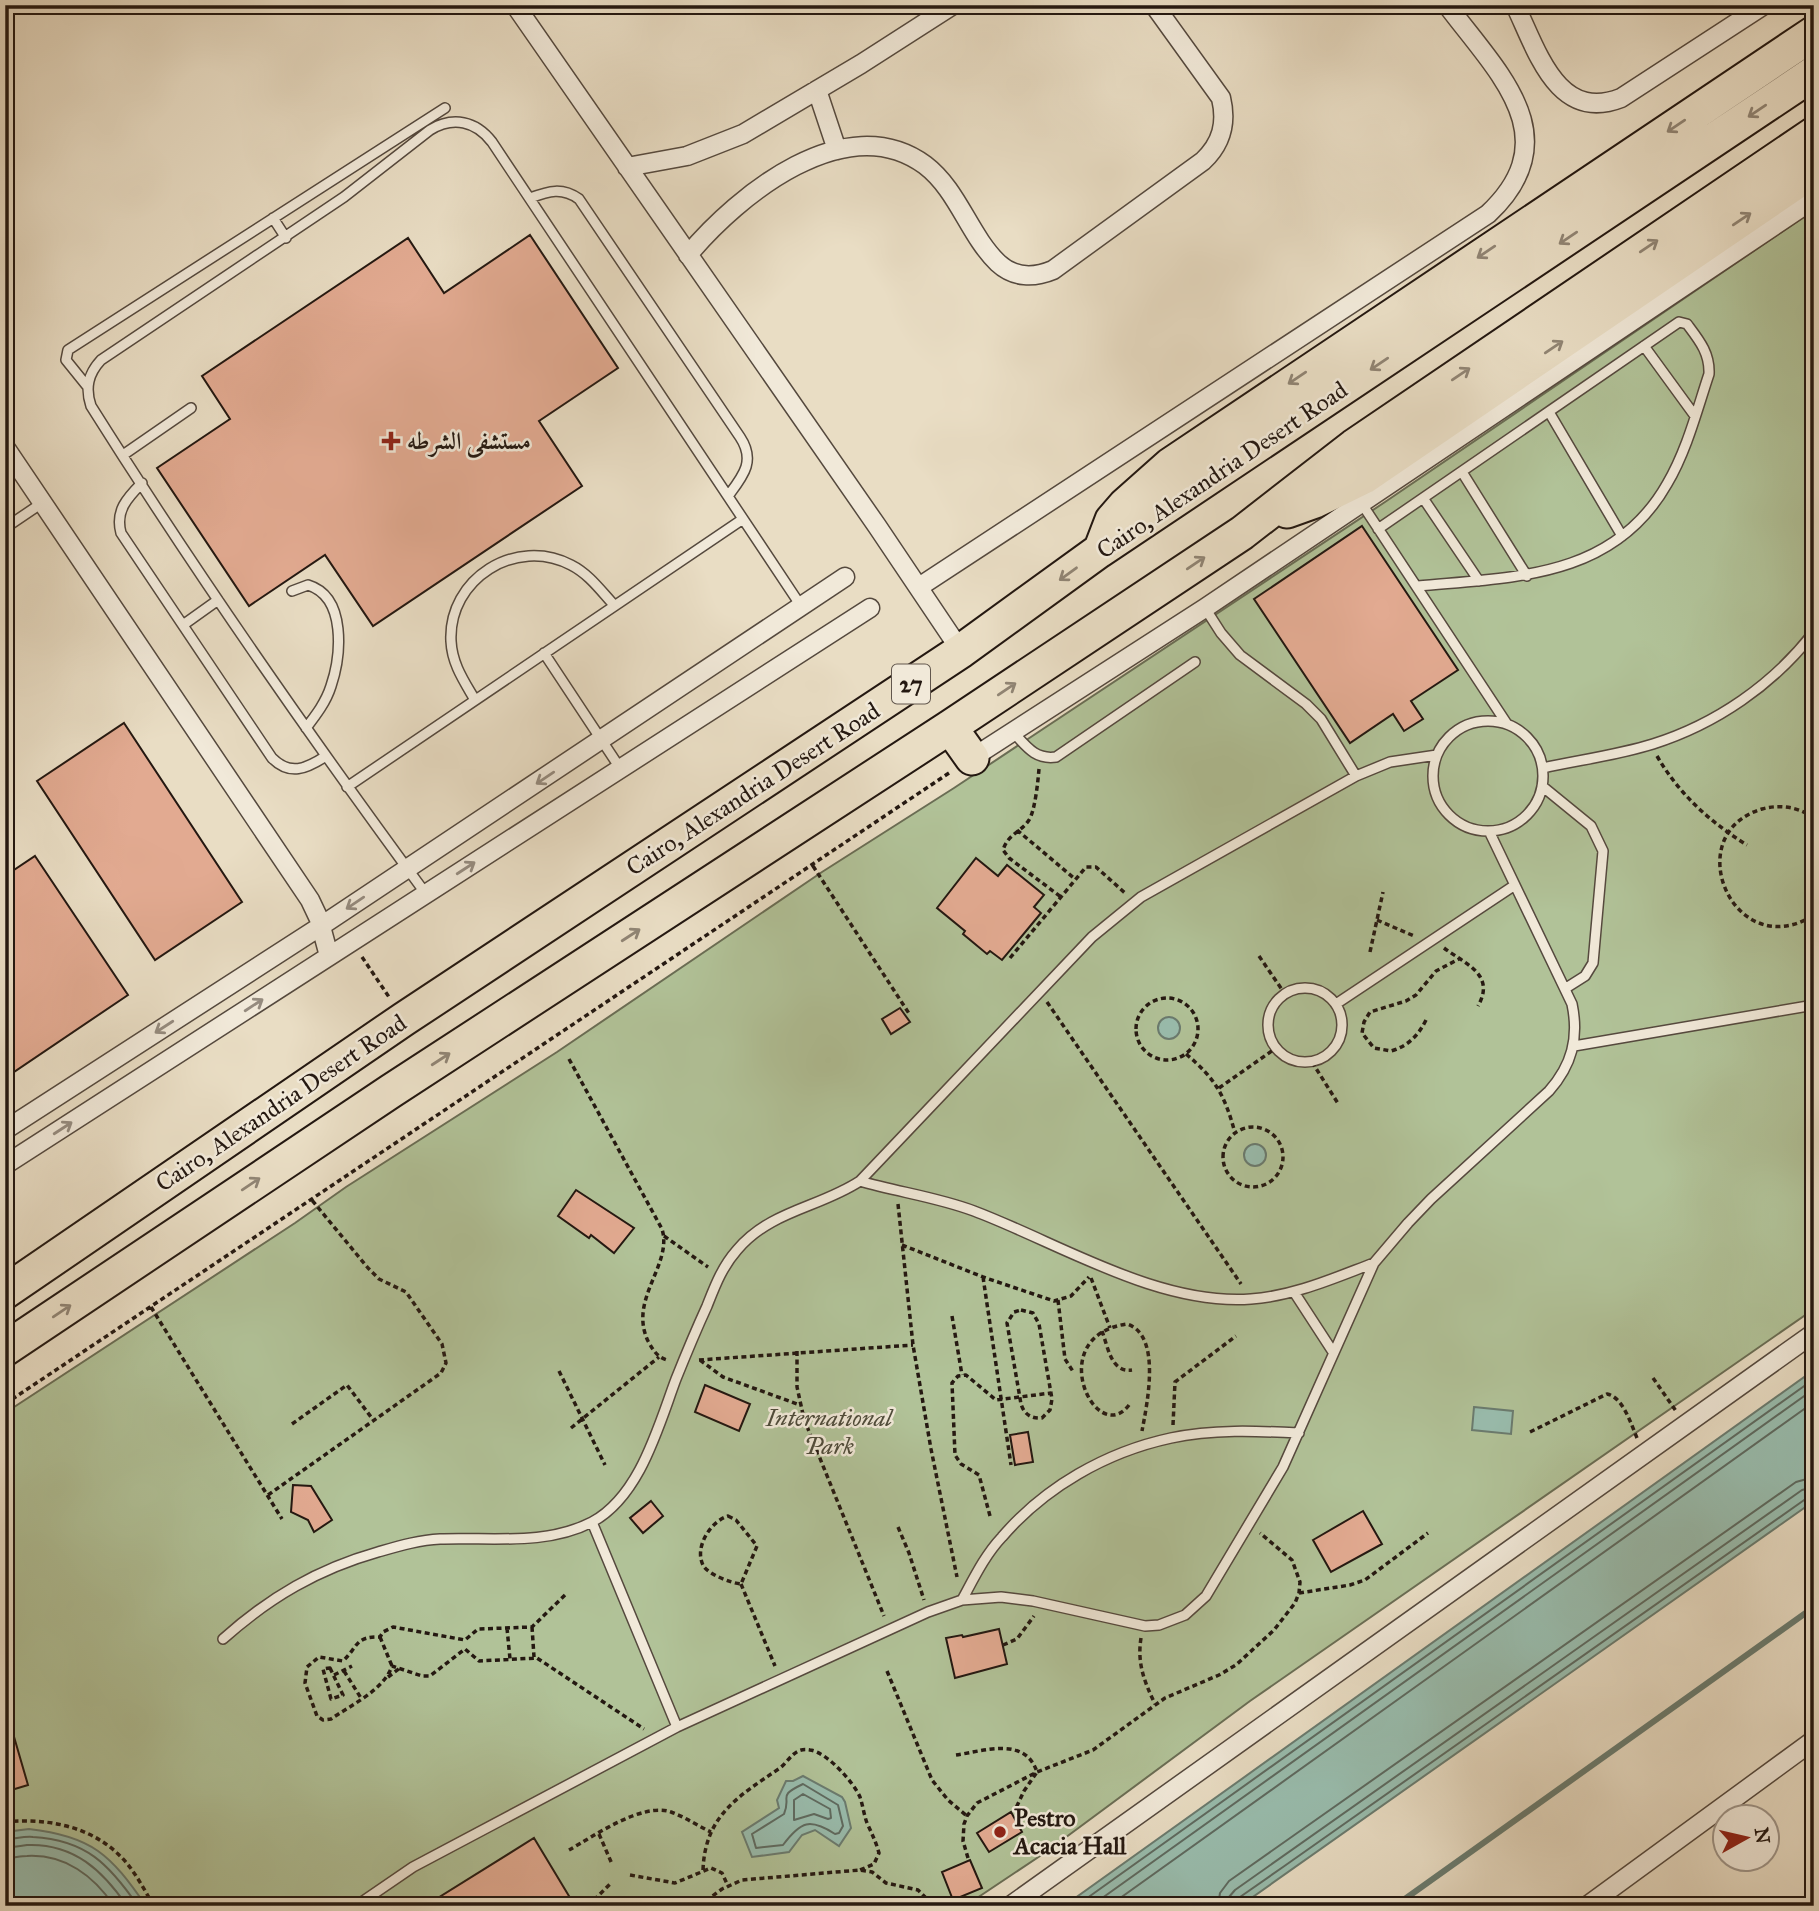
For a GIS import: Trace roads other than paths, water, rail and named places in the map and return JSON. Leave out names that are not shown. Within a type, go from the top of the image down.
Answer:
[{"type":"highway","points":[[1099,551],[1112,520],[1139,490],[1170,465],[1814,33]]},
{"type":"highway","name":"Cairo, Alexandria Desert Road","points":[[5,1292],[404,1019],[961,651],[1099,551],[1814,73]]},
{"type":"highway","name":"Cairo, Alexandria Desert Road","points":[[5,1349],[391,1090],[950,727],[1265,517],[1354,446],[1814,134]]},
{"type":"highway","points":[[1265,517],[1315,501],[1364,477],[1814,170]]},
{"type":"highway","points":[[950,727],[972,758]]},
{"type":"street","points":[[515,5],[961,651]]},
{"type":"street","points":[[627,167],[687,156],[743,134],[953,5]]},
{"type":"street","points":[[688,255],[724,216],[766,183],[812,159],[837,150],[880,147],[910,156],[939,178],[999,263],[1025,276],[1053,270],[1203,161],[1213,152],[1220,139],[1224,125],[1220,98],[1154,5]]},
{"type":"street","points":[[919,587],[1488,214],[1502,201],[1514,185],[1525,149],[1521,111],[1513,93],[1447,5]]},
{"type":"street","points":[[1515,5],[1556,85],[1575,100],[1598,104],[1621,98],[1764,5]]},
{"type":"street","points":[[817,90],[837,150]]},
{"type":"street","points":[[972,758],[1362,504],[1814,199]]},
{"type":"street","points":[[5,447],[310,900],[329,956]]},
{"type":"street","points":[[5,1130],[321,926],[845,577]]},
{"type":"street","points":[[5,1165],[870,608]]},
{"type":"street","points":[[1010,1906],[1814,1333]]},
{"type":"street","points":[[1587,1906],[1814,1740]]},
{"type":"lane","points":[[426,894],[347,787],[218,600],[91,406],[87,386],[66,360],[68,350],[445,107]]},
{"type":"lane","points":[[87,386],[94,368],[101,360],[286,238],[430,130],[446,122],[472,124],[487,135],[801,606]]},
{"type":"lane","points":[[530,198],[554,190],[563,191],[579,199],[740,437],[747,450],[748,464],[742,478],[728,496]]},
{"type":"lane","points":[[273,218],[286,238]]},
{"type":"lane","points":[[1378,529],[1679,322],[1687,324],[1704,347],[1710,363],[1709,374],[1677,465],[1667,485],[1647,512],[1622,536],[1584,560],[1563,568],[1527,576],[1418,586]]},
{"type":"lane","points":[[1644,346],[1695,416]]},
{"type":"lane","points":[[123,455],[191,408]]},
{"type":"lane","points":[[1549,412],[1622,536]]},
{"type":"lane","points":[[1462,472],[1527,576]]},
{"type":"lane","points":[[142,483],[121,508],[120,527],[124,539],[278,765],[296,771],[305,769],[326,756]]},
{"type":"lane","points":[[1423,498],[1479,580]]},
{"type":"lane","points":[[5,528],[42,503]]},
{"type":"lane","points":[[1362,504],[1507,724]]},
{"type":"lane","points":[[347,787],[743,519]]},
{"type":"lane","points":[[475,700],[457,670],[451,630],[453,616],[465,591],[484,572],[508,559],[521,556],[561,560],[584,574],[614,606]]},
{"type":"lane","points":[[292,591],[308,585],[318,590],[332,608],[338,630],[338,657],[330,688],[306,728]]},
{"type":"lane","points":[[183,625],[218,600]]},
{"type":"lane","points":[[1205,608],[1240,655],[1306,704],[1321,719],[1356,776]]},
{"type":"lane","points":[[1542,768],[1650,745],[1696,726],[1731,708],[1780,670],[1813,635]]},
{"type":"lane","points":[[544,653],[620,768]]},
{"type":"lane","points":[[1013,732],[1029,750],[1041,757],[1063,754],[1195,662]]},
{"type":"lane","points":[[1483,720],[1507,724],[1531,741],[1538,753],[1542,768],[1542,786],[1532,809],[1513,825],[1489,831],[1466,826],[1446,811],[1440,802],[1433,778],[1437,755],[1443,744],[1461,727],[1483,720]]},
{"type":"lane","points":[[223,1639],[268,1602],[307,1578],[339,1564],[404,1544],[436,1539],[537,1538],[592,1522],[616,1501],[637,1475],[648,1455],[720,1275],[737,1249],[764,1226],[803,1206],[839,1194],[860,1181],[1092,937],[1134,902],[1356,776],[1390,762],[1437,755]]},
{"type":"lane","points":[[1542,786],[1591,826],[1604,860],[1592,963],[1585,976],[1566,988]]},
{"type":"lane","points":[[356,1906],[413,1867],[677,1727],[928,1612],[962,1600],[1001,1597],[1043,1603],[1145,1626],[1173,1621],[1196,1607],[1206,1597],[1251,1525],[1283,1467],[1374,1264],[1431,1199],[1549,1091],[1567,1066],[1574,1046],[1575,1020],[1566,988],[1489,831]]},
{"type":"lane","points":[[1336,1004],[1515,885]]},
{"type":"lane","points":[[1295,989],[1318,990],[1336,1004],[1342,1018],[1342,1032],[1336,1046],[1326,1057],[1312,1062],[1299,1062],[1286,1057],[1276,1048],[1268,1025],[1270,1013],[1284,994],[1295,989]]},
{"type":"lane","points":[[1574,1046],[1814,1005]]},
{"type":"lane","points":[[860,1181],[971,1210],[1100,1265],[1178,1292],[1226,1300],[1294,1292],[1374,1264]]},
{"type":"lane","points":[[1294,1292],[1333,1352]]},
{"type":"lane","points":[[962,1600],[979,1568],[1000,1538],[1026,1512],[1083,1471],[1115,1455],[1172,1437],[1233,1432],[1299,1433]]},
{"type":"lane","points":[[592,1522],[677,1727]]},
{"type":"water","points":[[1169,1017],[1177,1020],[1180,1028],[1177,1036],[1169,1039],[1161,1036],[1158,1028],[1161,1020]]},
{"type":"water","points":[[1255,1144],[1263,1147],[1266,1155],[1263,1163],[1255,1166],[1247,1163],[1244,1155],[1247,1147]]},
{"type":"water","points":[[1814,1370],[1814,1501],[1240,1906],[1064,1906]]},
{"type":"water","points":[[1474,1407],[1513,1411],[1511,1434],[1472,1430]]},
{"type":"water","points":[[803,1776],[842,1797],[851,1828],[839,1846],[815,1830],[802,1835],[789,1852],[752,1857],[742,1832],[779,1808],[777,1800],[786,1781]]},
{"type":"water","points":[[29,1829],[69,1837],[98,1851],[122,1873],[146,1906],[5,1906],[5,1832]]},
{"type":"waterway","points":[[1395,1906],[1814,1607]]},
{"type":"place","name":"مستشفى الشرطه","points":[[391,441]]},
{"type":"place","name":"Pestro Acacia Hall","points":[[1000,1832]]},
{"type":"park label","name":"International Park","points":[[829,1432]]}]
